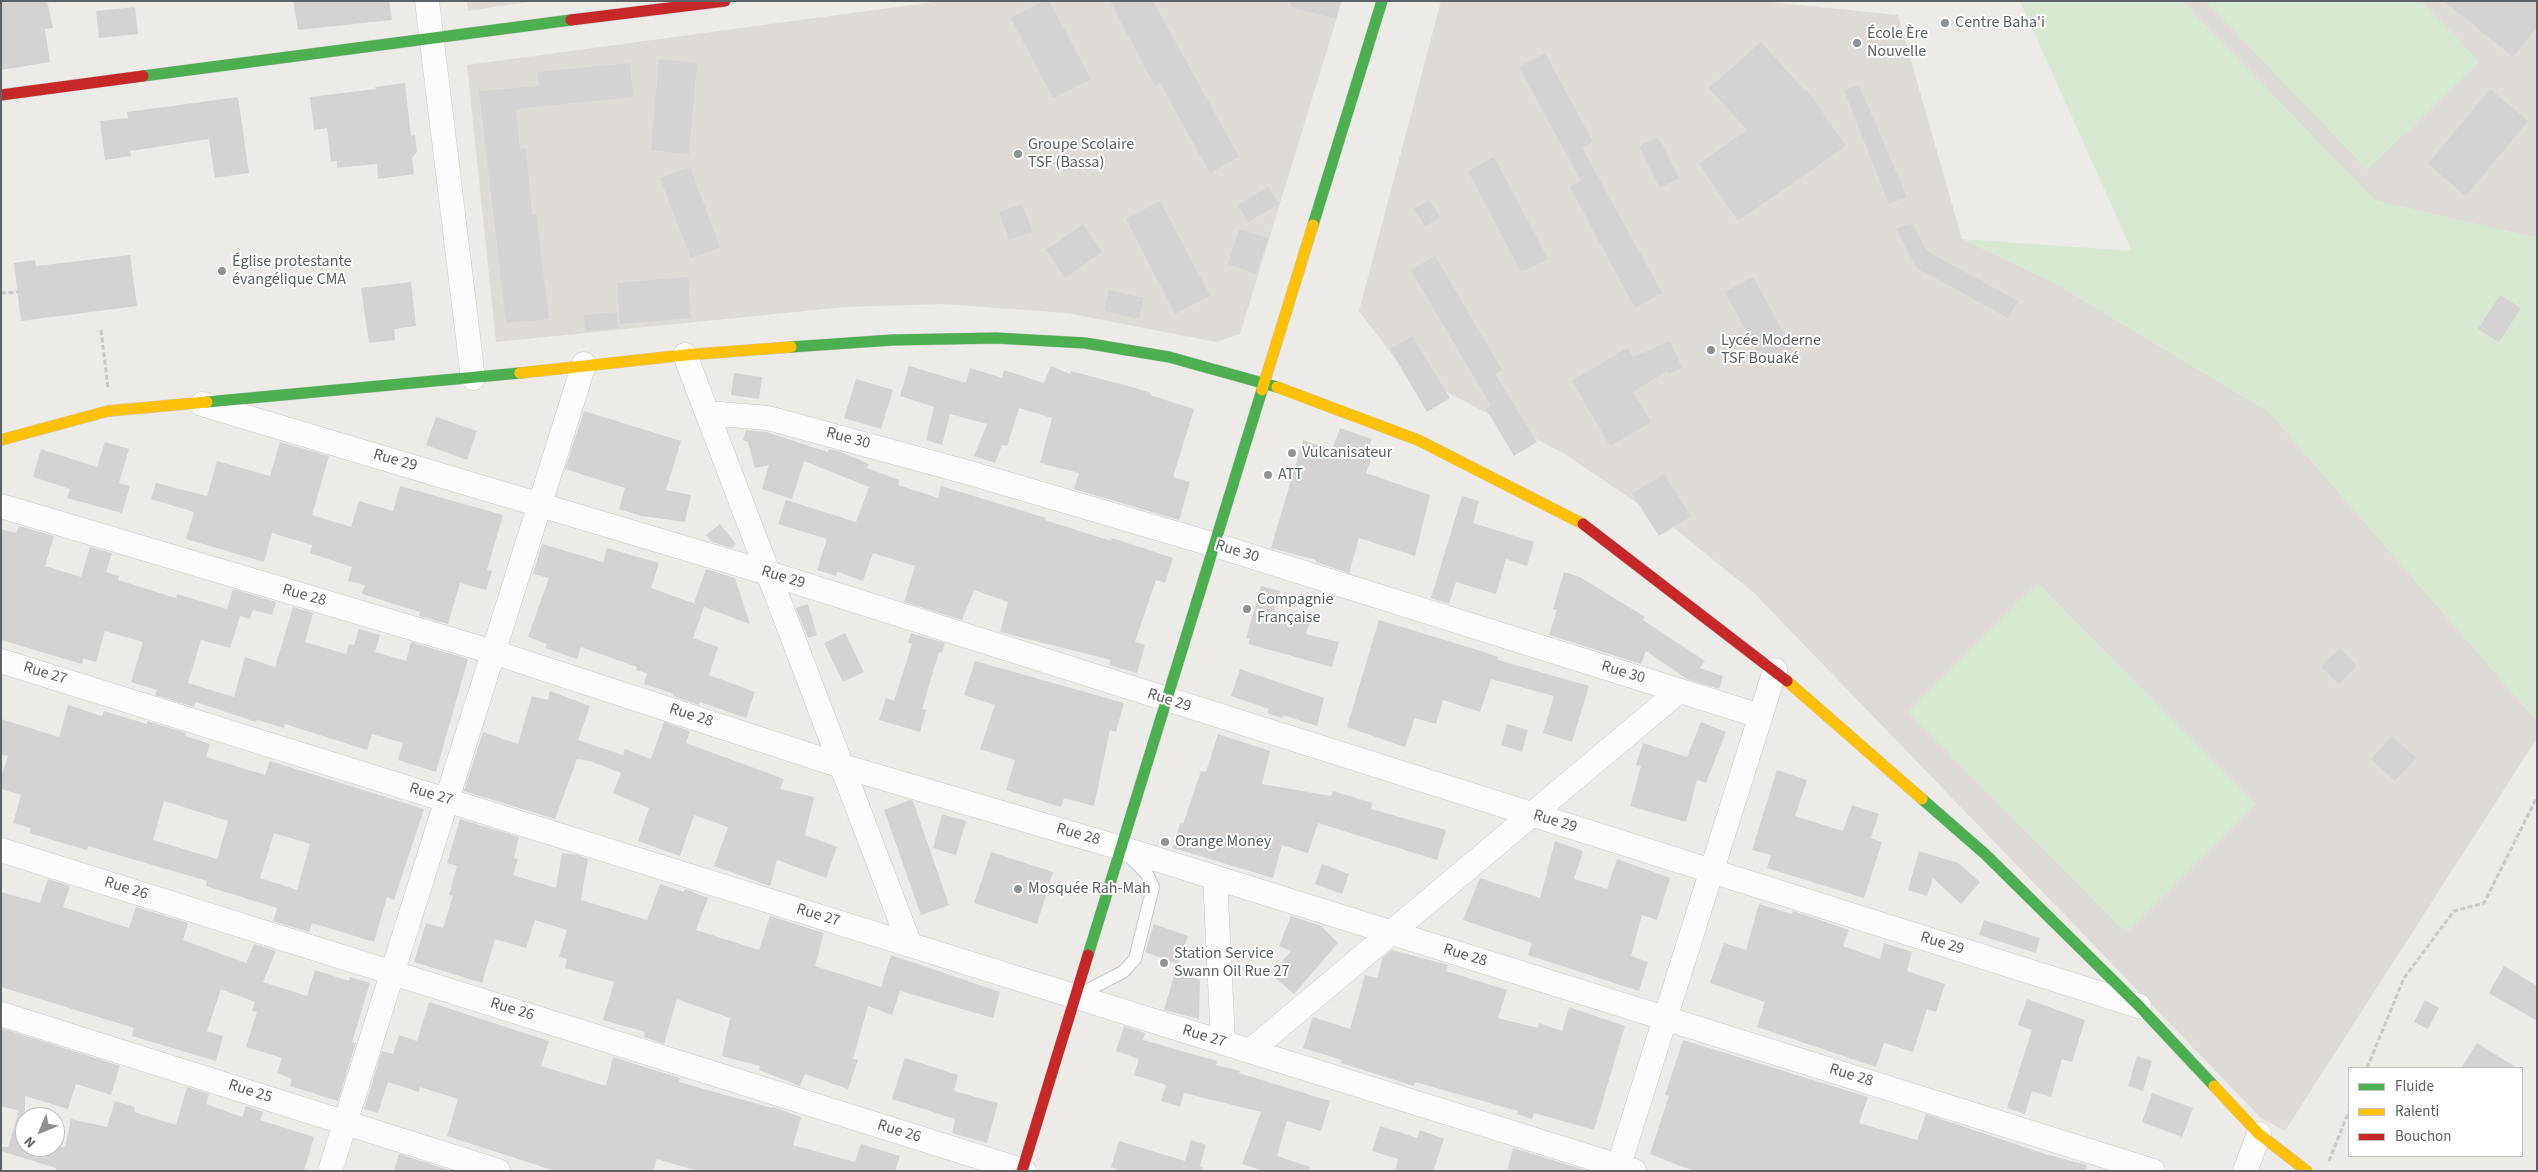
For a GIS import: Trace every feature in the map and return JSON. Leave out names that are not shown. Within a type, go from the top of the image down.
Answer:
[{"type":"street","points":[[427,1],[473,378]]},
{"type":"street","points":[[1,95],[431,36],[725,1]]},
{"type":"street","points":[[1023,1171],[1382,1]]},
{"type":"street","points":[[1,440],[108,411],[473,378],[685,354],[892,340],[996,338],[1085,343],[1169,357],[1264,384],[1418,440],[1580,522],[1775,670],[1985,854],[2139,1006],[2259,1134],[2307,1171]]},
{"type":"street","points":[[685,354],[910,944]]},
{"type":"street","points":[[330,1171],[584,364]]},
{"type":"street","name":"Rue 29","points":[[197,403],[540,504],[768,574],[2139,1006]]},
{"type":"street","name":"Rue 30","points":[[707,413],[768,418],[970,473],[1214,545],[1760,716]]},
{"type":"street","name":"Rue 28","points":[[1,506],[493,652],[842,766],[1215,877],[2153,1171]]},
{"type":"street","name":"Rue 27","points":[[1,661],[1223,1042],[1623,1169]]},
{"type":"street","points":[[1623,1169],[1665,1018],[1775,670]]},
{"type":"street","points":[[1250,1051],[1679,691]]},
{"type":"street","name":"Rue 26","points":[[1,850],[1023,1171]]},
{"type":"street","points":[[1215,877],[1223,1042]]},
{"type":"street","name":"Rue 25","points":[[1,1014],[498,1171]]},
{"type":"street","points":[[2245,1171],[2259,1134]]},
{"type":"lane","points":[[1076,996],[1123,972],[1135,959],[1153,887],[1147,874],[1121,848]]},
{"type":"path","points":[[1,293],[18,292]]},
{"type":"path","points":[[101,330],[108,376],[108,411]]},
{"type":"path","points":[[2367,1067],[2404,978],[2454,911],[2484,903],[2537,797]]},
{"type":"path","points":[[2328,1162],[2348,1113]]},
{"type":"shaded area","points":[[467,1],[534,1],[468,11]]},
{"type":"shaded area","points":[[941,1],[1342,1],[1240,334],[1216,342],[1067,313],[943,304],[845,307],[496,342],[467,65]]},
{"type":"shaded area","name":"Lycée Moderne TSF Bouaké","points":[[1441,1],[1760,1],[1898,15],[1962,239],[2055,283],[2269,412],[2537,721],[2537,738],[2285,1131],[2261,1118],[1753,592],[1674,528],[1563,453],[1403,369],[1359,311]]},
{"type":"shaded area","points":[[2182,1],[2537,1],[2537,238],[2375,201]]},
{"type":"green space","points":[[2020,1],[2182,1],[2375,200],[2537,238],[2537,721],[2269,412],[2055,283],[1962,239],[2132,251]]},
{"type":"green space","points":[[2205,1],[2421,1],[2480,62],[2367,170]]},
{"type":"green space","points":[[2038,583],[2256,804],[2126,933],[1907,712]]},
{"type":"building","points":[[1,1],[47,1],[53,28],[45,29],[50,62],[1,70]]},
{"type":"building","points":[[293,1],[389,1],[392,20],[298,30]]},
{"type":"building","points":[[1043,1],[1049,1],[1091,79],[1053,98],[1011,18]]},
{"type":"building","points":[[1110,1],[1153,1],[1239,157],[1210,173],[1160,83],[1155,86]]},
{"type":"building","points":[[1291,1],[1340,1],[1336,19],[1291,7]]},
{"type":"building","points":[[2444,1],[2537,1],[2537,27],[2513,57]]},
{"type":"building","points":[[135,7],[138,34],[99,38],[96,11]]},
{"type":"building","points":[[1761,42],[1805,91],[1807,90],[1846,146],[1738,221],[1699,164],[1747,130],[1709,88]]},
{"type":"building","points":[[1545,53],[1593,142],[1582,148],[1662,293],[1635,308],[1570,187],[1581,181],[1519,67]]},
{"type":"building","points":[[659,59],[697,63],[689,154],[651,150]]},
{"type":"building","points":[[630,63],[633,97],[516,109],[520,149],[526,148],[532,214],[536,214],[549,319],[506,323],[479,91],[539,86],[537,72]]},
{"type":"building","points":[[405,83],[411,136],[415,135],[417,152],[412,158],[414,174],[378,179],[377,164],[337,168],[337,161],[331,162],[327,128],[314,130],[310,97],[376,89],[375,87]]},
{"type":"building","points":[[1859,85],[1907,197],[1889,204],[1844,90]]},
{"type":"building","points":[[2490,89],[2528,121],[2466,196],[2428,164]]},
{"type":"building","points":[[238,97],[249,173],[215,178],[209,139],[130,151],[131,156],[105,160],[100,121],[128,118],[127,112]]},
{"type":"building","points":[[1658,137],[1679,178],[1660,188],[1639,146]]},
{"type":"building","points":[[1494,157],[1548,259],[1521,272],[1468,171]]},
{"type":"building","points":[[690,167],[720,247],[691,258],[660,178]]},
{"type":"building","points":[[1268,187],[1279,204],[1248,222],[1238,205]]},
{"type":"building","points":[[1429,200],[1440,217],[1425,226],[1414,209]]},
{"type":"building","points":[[1160,201],[1210,296],[1175,314],[1126,219]]},
{"type":"building","points":[[1022,204],[1033,232],[1009,240],[999,212]]},
{"type":"building","points":[[1912,223],[1927,251],[2018,301],[2008,318],[1917,268],[1896,229]]},
{"type":"building","points":[[1083,224],[1102,252],[1065,278],[1046,250]]},
{"type":"building","points":[[1239,229],[1268,238],[1256,274],[1228,264]]},
{"type":"building","points":[[130,255],[137,306],[21,321],[14,263],[35,260],[36,266]]},
{"type":"building","points":[[1435,256],[1502,370],[1495,374],[1537,442],[1514,456],[1486,409],[1491,406],[1411,270]]},
{"type":"building","points":[[688,277],[691,318],[620,324],[617,283]]},
{"type":"building","points":[[1753,277],[1792,348],[1764,364],[1725,292]]},
{"type":"building","points":[[411,282],[416,326],[394,329],[395,340],[369,343],[361,288]]},
{"type":"building","points":[[1109,290],[1144,298],[1139,319],[1104,311]]},
{"type":"building","points":[[2500,295],[2521,308],[2499,342],[2478,329]]},
{"type":"building","points":[[617,312],[618,328],[585,331],[584,315]]},
{"type":"building","points":[[1412,336],[1450,398],[1427,412],[1390,349]]},
{"type":"building","points":[[1670,341],[1682,368],[1668,374],[1667,371],[1633,392],[1651,422],[1610,446],[1572,381],[1627,348],[1633,357]]},
{"type":"building","points":[[909,366],[966,383],[970,368],[1002,378],[1004,370],[1044,383],[1051,366],[1070,374],[1071,371],[1128,386],[1194,409],[1173,477],[1190,482],[1179,520],[1074,489],[1079,473],[1040,463],[1052,418],[1019,408],[1007,446],[1002,445],[995,463],[974,456],[987,424],[950,414],[942,445],[926,440],[934,407],[900,396]]},
{"type":"building","points":[[734,373],[762,377],[759,399],[731,395]]},
{"type":"building","points":[[856,379],[893,390],[881,429],[844,418]]},
{"type":"building","points":[[584,411],[681,441],[666,490],[691,495],[685,522],[642,516],[619,509],[625,488],[565,469]]},
{"type":"building","points":[[436,417],[477,431],[467,460],[426,445]]},
{"type":"building","points":[[1340,428],[1372,439],[1366,455],[1372,456],[1366,473],[1430,495],[1415,556],[1359,538],[1349,573],[1316,562],[1316,560],[1271,548],[1303,440],[1332,450]]},
{"type":"building","points":[[746,430],[766,432],[828,452],[829,449],[838,451],[869,464],[867,468],[899,480],[898,485],[938,498],[941,486],[1046,518],[1045,520],[1111,541],[1112,538],[1173,558],[1165,583],[1156,580],[1135,642],[1145,645],[1137,673],[1109,665],[1111,660],[1000,632],[1008,602],[974,590],[962,620],[904,602],[915,566],[873,553],[863,581],[838,572],[836,576],[817,570],[827,539],[778,524],[786,500],[856,522],[869,487],[804,461],[792,499],[762,489],[769,465],[755,468],[748,442],[743,440]]},
{"type":"building","points":[[105,442],[129,449],[119,483],[130,486],[122,513],[67,498],[70,489],[33,477],[41,449],[97,467]]},
{"type":"building","points":[[280,442],[329,456],[312,515],[351,527],[359,501],[393,511],[400,486],[503,515],[487,570],[492,571],[486,590],[460,583],[448,624],[419,616],[420,612],[362,594],[365,585],[348,581],[352,567],[310,553],[312,545],[272,533],[264,562],[186,539],[194,512],[151,499],[156,483],[207,496],[217,461],[270,476]]},
{"type":"building","points":[[1664,474],[1691,516],[1659,536],[1632,494]]},
{"type":"building","points":[[1462,496],[1479,501],[1473,523],[1534,542],[1527,566],[1506,559],[1496,594],[1456,582],[1449,604],[1431,598]]},
{"type":"building","points":[[720,524],[736,544],[732,548],[712,542],[706,535]]},
{"type":"building","points":[[19,526],[54,536],[45,566],[81,577],[90,547],[112,553],[106,572],[119,576],[118,580],[176,598],[177,594],[227,609],[233,589],[276,602],[272,615],[253,610],[250,619],[240,616],[230,648],[201,640],[188,683],[234,697],[245,657],[275,667],[293,607],[313,613],[305,642],[346,654],[349,644],[354,645],[359,629],[380,635],[375,652],[406,661],[411,642],[468,659],[436,772],[398,760],[403,743],[372,734],[367,750],[285,724],[284,728],[257,720],[256,722],[196,702],[194,707],[155,695],[157,690],[131,682],[143,642],[105,631],[96,662],[83,658],[82,664],[1,640],[1,529],[16,533]]},
{"type":"building","points":[[542,544],[603,562],[607,548],[659,563],[651,588],[699,605],[694,603],[706,569],[735,578],[750,624],[704,607],[693,638],[718,647],[709,675],[755,692],[746,718],[700,702],[699,705],[644,684],[647,673],[636,670],[637,667],[581,647],[577,659],[545,648],[547,644],[528,637],[549,578],[533,574]]},
{"type":"building","points":[[1564,572],[1580,577],[1645,617],[1643,620],[1705,661],[1700,668],[1723,676],[1719,689],[1687,679],[1646,651],[1641,664],[1549,635],[1557,610],[1553,609]]},
{"type":"building","points":[[1261,586],[1280,591],[1274,610],[1310,621],[1306,634],[1339,642],[1332,667],[1248,644],[1250,639],[1246,638]]},
{"type":"building","points":[[808,604],[817,635],[808,638],[796,608]]},
{"type":"building","points":[[1379,620],[1481,651],[1498,657],[1498,660],[1589,686],[1572,742],[1543,733],[1554,696],[1491,679],[1480,712],[1443,700],[1436,724],[1415,718],[1405,747],[1347,727]]},
{"type":"building","points":[[845,633],[864,672],[843,682],[824,643]]},
{"type":"building","points":[[911,633],[945,643],[942,653],[939,652],[922,709],[926,710],[920,732],[879,720],[886,698],[894,701],[912,644],[908,642]]},
{"type":"building","points":[[2340,648],[2357,666],[2338,684],[2321,666]]},
{"type":"building","points":[[975,661],[1124,703],[1116,732],[1110,730],[1094,806],[1064,798],[1061,807],[1006,790],[1015,760],[980,749],[995,705],[964,695]]},
{"type":"building","points":[[1240,669],[1324,698],[1317,726],[1283,715],[1282,718],[1267,713],[1269,709],[1231,696]]},
{"type":"building","points":[[550,691],[590,706],[578,740],[623,755],[625,749],[651,759],[664,722],[690,731],[686,743],[784,779],[780,789],[814,797],[805,835],[837,847],[826,878],[777,860],[770,886],[714,866],[728,827],[694,815],[680,856],[638,841],[649,808],[613,793],[621,773],[590,761],[577,759],[555,819],[464,791],[483,732],[518,744],[532,696],[548,700]]},
{"type":"building","points":[[68,705],[102,716],[104,711],[186,733],[185,736],[210,744],[206,757],[265,775],[270,761],[424,809],[394,900],[387,897],[374,942],[312,923],[309,932],[273,921],[277,908],[206,886],[207,881],[88,846],[87,850],[29,833],[31,828],[13,823],[21,795],[1,789],[1,777],[8,756],[1,755],[1,719],[59,737]],"holes":[[[164,801],[228,821],[217,859],[153,840]],[[274,833],[310,844],[297,890],[260,878]]]},
{"type":"building","points":[[1701,722],[1726,732],[1706,783],[1697,780],[1686,822],[1630,806],[1641,766],[1636,765],[1643,743],[1687,757]]},
{"type":"building","points":[[1507,724],[1528,730],[1522,752],[1501,745]]},
{"type":"building","points":[[1218,734],[1270,751],[1262,784],[1331,796],[1333,791],[1372,803],[1371,809],[1446,830],[1437,860],[1318,823],[1308,853],[1282,845],[1273,878],[1173,848],[1180,823],[1183,824],[1201,771],[1206,772]]},
{"type":"building","points":[[2392,736],[2416,758],[2395,781],[2371,759]]},
{"type":"building","points":[[1777,770],[1807,780],[1795,816],[1843,831],[1852,805],[1879,814],[1871,838],[1882,842],[1864,898],[1767,868],[1771,855],[1752,850]]},
{"type":"building","points":[[910,800],[913,801],[949,905],[921,915],[884,810]]},
{"type":"building","points":[[942,814],[966,821],[956,855],[933,848]]},
{"type":"building","points":[[460,819],[519,837],[514,858],[518,859],[513,875],[556,888],[562,853],[578,855],[588,859],[581,900],[647,920],[660,884],[684,892],[685,889],[708,898],[696,930],[759,950],[770,916],[824,933],[815,966],[881,987],[891,955],[1000,992],[993,1018],[900,991],[892,1015],[868,1006],[853,1059],[858,1060],[848,1089],[805,1074],[800,1086],[759,1070],[760,1066],[722,1056],[730,1018],[677,999],[664,1044],[644,1037],[645,1032],[603,1020],[614,982],[565,968],[567,959],[559,957],[567,930],[535,920],[526,948],[495,939],[482,983],[414,962],[426,923],[443,928],[453,896],[449,895],[457,866],[447,863]]},
{"type":"building","points":[[1555,841],[1583,851],[1574,879],[1607,889],[1617,859],[1670,878],[1657,920],[1642,915],[1631,956],[1648,962],[1639,991],[1528,955],[1532,943],[1463,920],[1480,878],[1540,898]]},
{"type":"building","points":[[1919,851],[1958,863],[1980,882],[1961,904],[1933,878],[1927,896],[1908,890]]},
{"type":"building","points":[[991,852],[1053,872],[1037,924],[974,903]]},
{"type":"building","points":[[1322,864],[1349,874],[1342,894],[1315,884]]},
{"type":"building","points":[[48,879],[70,886],[63,907],[129,928],[136,907],[188,923],[183,940],[246,963],[254,944],[276,951],[263,982],[307,996],[315,970],[349,981],[350,977],[370,983],[352,1042],[356,1043],[338,1101],[290,1086],[292,1079],[277,1073],[282,1058],[246,1047],[257,1012],[252,1011],[255,1002],[221,989],[207,1031],[223,1036],[216,1061],[132,1036],[134,1028],[1,987],[1,892],[40,903]]},
{"type":"building","points":[[1759,904],[1792,914],[1793,911],[1849,930],[1843,946],[1880,959],[1884,943],[1912,952],[1907,971],[1945,984],[1936,1012],[1927,1009],[1913,1052],[1884,1043],[1876,1067],[1757,1027],[1765,1002],[1710,983],[1724,943],[1746,950]]},
{"type":"building","points":[[1291,916],[1321,926],[1338,943],[1294,994],[1271,974],[1291,951],[1279,946]]},
{"type":"building","points":[[1984,920],[2040,938],[2036,953],[1979,935]]},
{"type":"building","points":[[1154,924],[1188,936],[1178,964],[1145,952]]},
{"type":"building","points":[[1392,950],[1448,965],[1446,971],[1507,990],[1498,1018],[1538,1028],[1539,1023],[1562,1031],[1569,1007],[1625,1026],[1594,1130],[1534,1113],[1532,1119],[1517,1114],[1518,1111],[1415,1082],[1414,1086],[1341,1063],[1342,1060],[1303,1048],[1313,1017],[1350,1029],[1365,975],[1377,978],[1383,957]]},
{"type":"building","points":[[2504,966],[2537,986],[2537,1021],[2489,993]]},
{"type":"building","points":[[1175,972],[1200,980],[1199,1019],[1164,1010]]},
{"type":"building","points":[[2027,999],[2085,1020],[2072,1062],[2062,1059],[2051,1097],[2032,1091],[2025,1114],[2007,1108],[2032,1030],[2018,1025]]},
{"type":"building","points":[[2425,1000],[2439,1008],[2428,1029],[2414,1022]]},
{"type":"building","points":[[429,1002],[549,1041],[541,1066],[606,1086],[613,1057],[680,1078],[679,1082],[773,1107],[801,1117],[793,1145],[855,1162],[861,1144],[900,1156],[895,1171],[698,1171],[657,1159],[653,1171],[555,1171],[447,1136],[458,1099],[420,1087],[419,1092],[388,1082],[378,1113],[364,1109],[382,1051],[393,1054],[399,1035],[417,1041]]},
{"type":"building","points":[[1124,1026],[1145,1033],[1143,1040],[1217,1061],[1216,1065],[1240,1071],[1239,1073],[1330,1101],[1321,1131],[1287,1121],[1277,1156],[1310,1167],[1310,1171],[1263,1171],[1242,1164],[1261,1112],[1184,1093],[1180,1107],[1161,1101],[1166,1085],[1134,1075],[1139,1059],[1116,1051]]},
{"type":"building","points":[[1,1028],[120,1066],[111,1095],[76,1084],[68,1109],[25,1096],[25,1107],[15,1107],[15,1110],[1,1106]]},
{"type":"building","points":[[1683,1040],[1868,1097],[1859,1123],[1917,1140],[1926,1114],[2045,1154],[2087,1165],[2086,1171],[1695,1171],[1650,1154],[1669,1096],[1665,1095]]},
{"type":"building","points":[[2477,1043],[2515,1067],[2462,1067]]},
{"type":"building","points":[[2137,1056],[2152,1061],[2143,1091],[2128,1086]]},
{"type":"building","points":[[905,1058],[958,1075],[954,1091],[998,1103],[987,1143],[952,1133],[955,1119],[892,1099]]},
{"type":"building","points":[[187,1087],[209,1094],[206,1104],[242,1117],[246,1106],[263,1112],[260,1120],[314,1137],[304,1171],[55,1171],[56,1168],[20,1157],[65,1157],[65,1147],[71,1119],[107,1127],[115,1101],[135,1107],[134,1112],[176,1125]]},
{"type":"building","points":[[2152,1093],[2193,1108],[2182,1137],[2142,1122]]},
{"type":"building","points":[[15,1124],[15,1155],[1,1151],[1,1147],[8,1147]]},
{"type":"building","points":[[1380,1126],[1417,1138],[1420,1130],[1444,1139],[1433,1171],[1395,1171],[1398,1159],[1372,1151]]},
{"type":"building","points":[[1191,1140],[1206,1145],[1200,1166],[1203,1167],[1203,1171],[1122,1171],[1111,1167],[1119,1141],[1185,1161]]},
{"type":"building","points":[[1513,1148],[1585,1170],[1585,1171],[1507,1171]]},
{"type":"building","points":[[399,1154],[449,1170],[449,1171],[394,1171]]},
{"type":"traffic: fast","points":[[1313,225],[1382,1]]},
{"type":"traffic: fast","points":[[143,76],[571,20]]},
{"type":"traffic: fast","points":[[791,347],[892,340],[996,338],[1085,343],[1169,357],[1277,387]]},
{"type":"traffic: fast","points":[[207,402],[520,373]]},
{"type":"traffic: fast","points":[[1088,955],[1262,390]]},
{"type":"traffic: fast","points":[[1922,799],[1985,854],[2139,1006],[2214,1086]]},
{"type":"traffic: slow","points":[[1262,390],[1313,225]]},
{"type":"traffic: slow","points":[[520,373],[685,355],[791,347]]},
{"type":"traffic: slow","points":[[1277,387],[1418,440],[1583,524]]},
{"type":"traffic: slow","points":[[1,440],[108,411],[207,402]]},
{"type":"traffic: slow","points":[[1787,681],[1922,799]]},
{"type":"traffic: slow","points":[[2214,1086],[2259,1134],[2307,1171]]},
{"type":"traffic: jam","points":[[571,20],[725,1]]},
{"type":"traffic: jam","points":[[1,95],[143,76]]},
{"type":"traffic: jam","points":[[1583,524],[1787,681]]},
{"type":"traffic: jam","points":[[1022,1171],[1088,955]]},
{"type":"place","name":"Centre Baha'i","points":[[1945,23]]},
{"type":"place","name":"École Ère Nouvelle","points":[[1857,43]]},
{"type":"place","name":"Groupe Scolaire TSF (Bassa)","points":[[1018,154]]},
{"type":"place","name":"Église protestante évangélique CMA","points":[[222,271]]},
{"type":"place","name":"Lycée Moderne TSF Bouaké","points":[[1711,350]]},
{"type":"place","name":"Vulcanisateur","points":[[1292,453]]},
{"type":"place","name":"ATT","points":[[1268,475]]},
{"type":"place","name":"Compagnie Française","points":[[1247,609]]},
{"type":"place","name":"Orange Money","points":[[1165,842]]},
{"type":"place","name":"Mosquée Rah-Mah","points":[[1018,889]]},
{"type":"place","name":"Station Service Swann Oil Rue 27","points":[[1164,963]]}]
